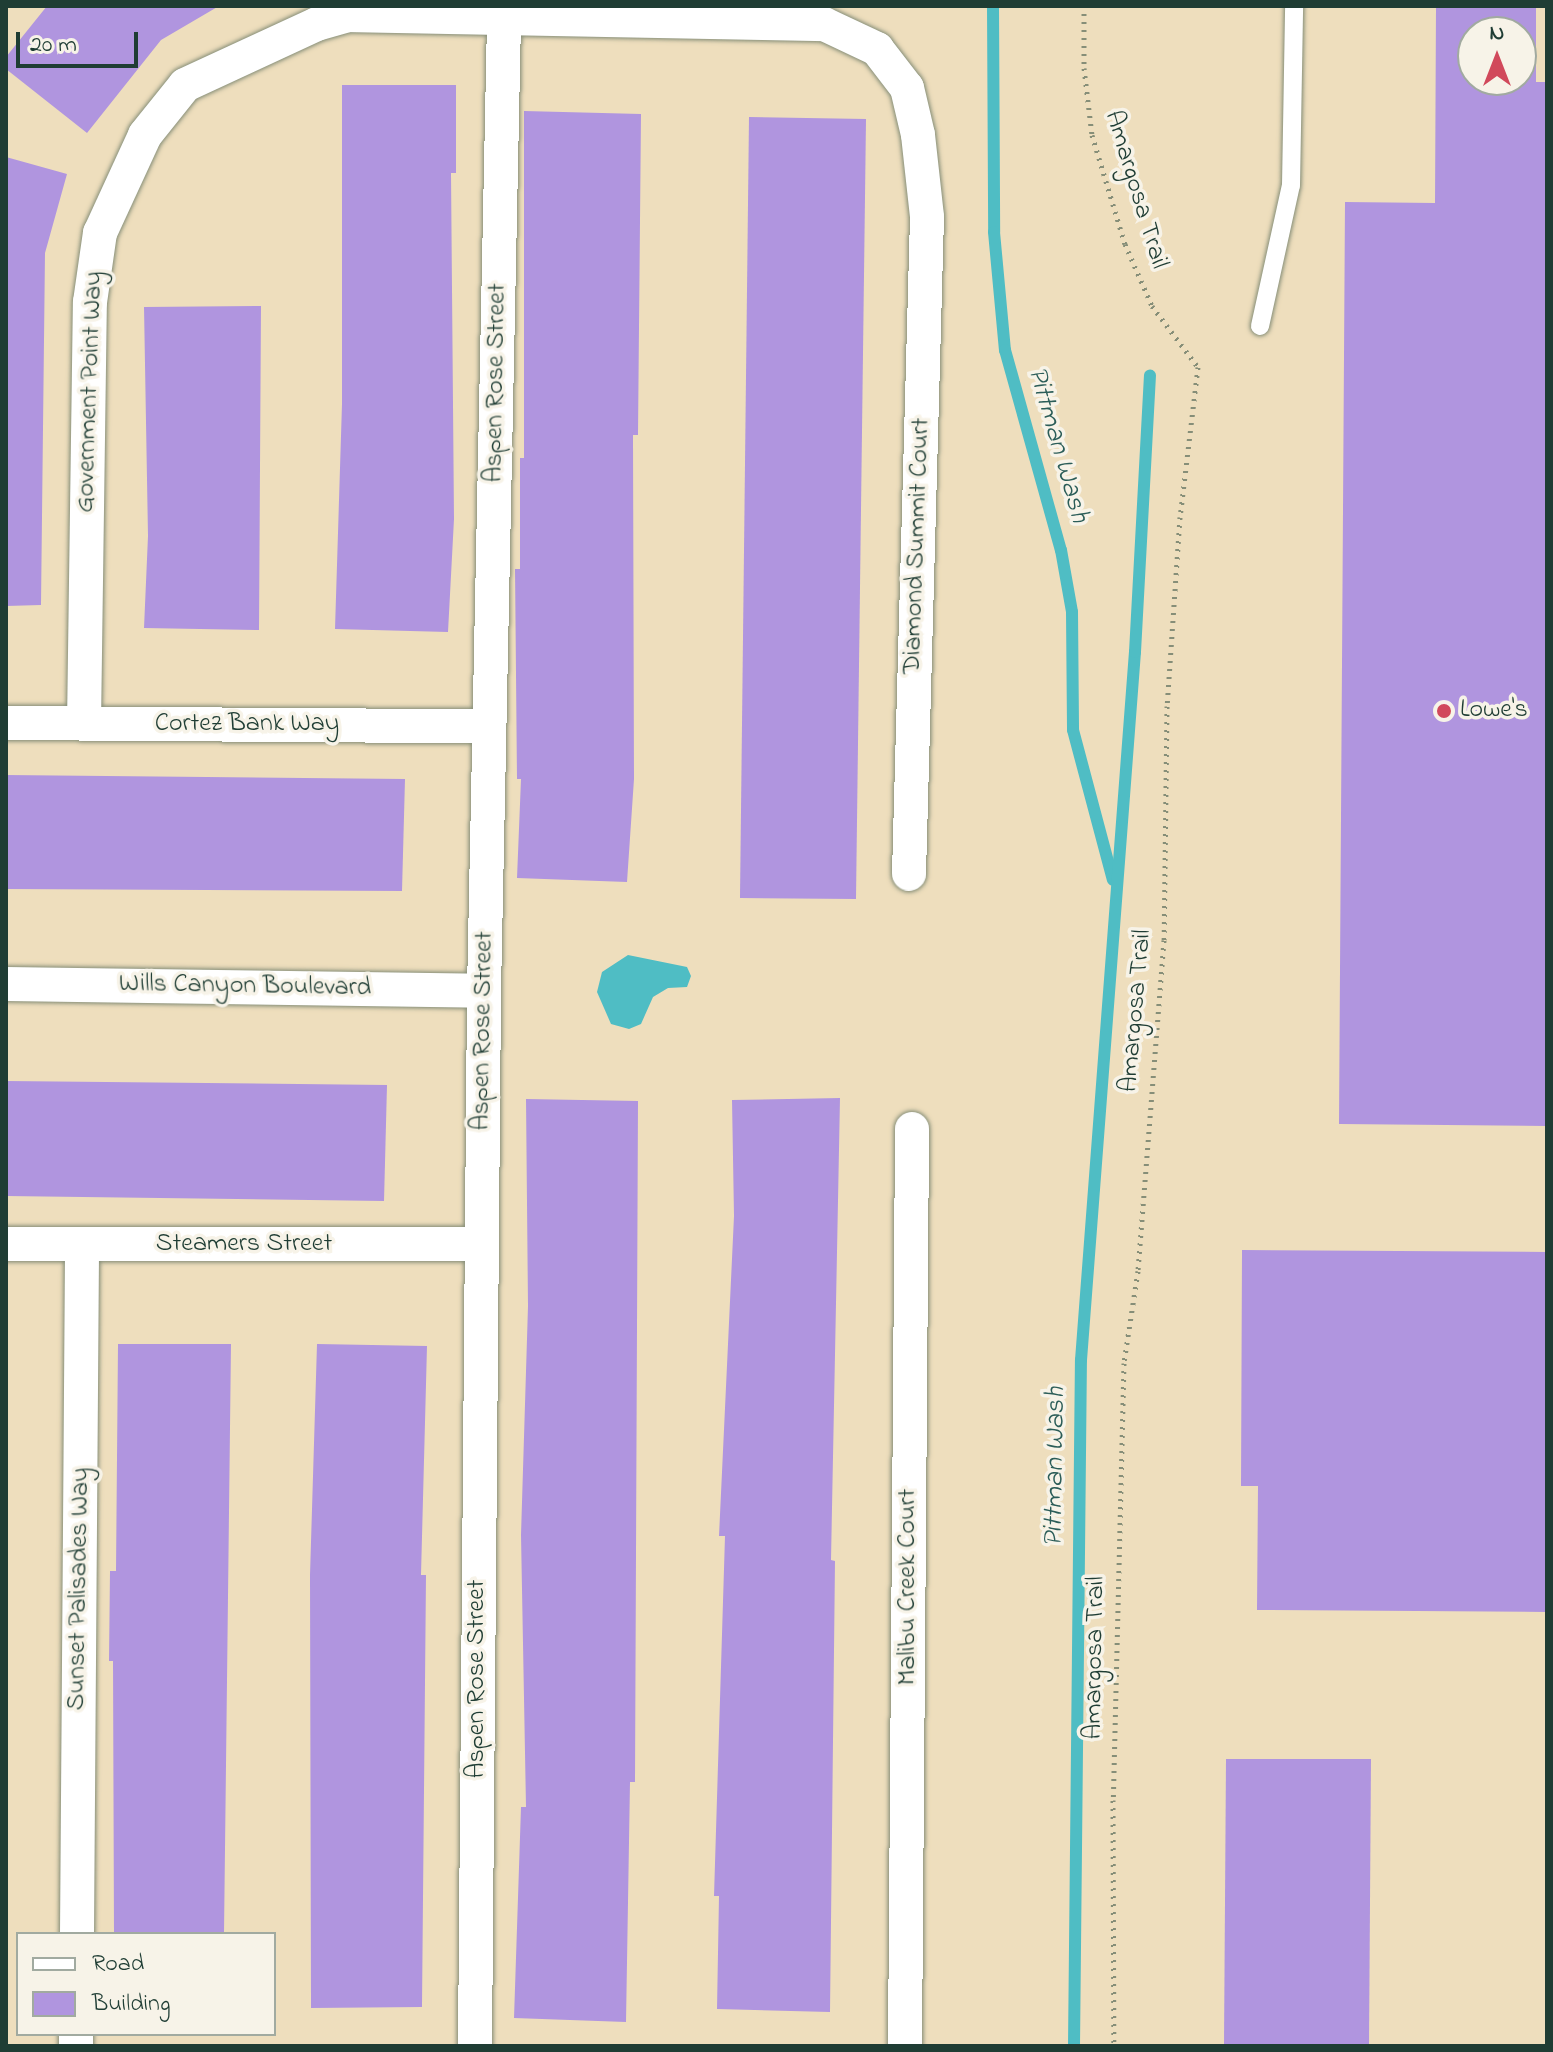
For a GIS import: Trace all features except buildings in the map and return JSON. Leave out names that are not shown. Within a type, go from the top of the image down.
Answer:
[{"type":"street","name":"Diamond Summit Court","points":[[185,85],[317,24],[348,15],[824,24],[877,49],[907,88],[918,135],[927,217],[909,874]]},
{"type":"street","name":"Aspen Rose Street","points":[[475,2046],[484,991],[504,16]]},
{"type":"street","name":"Government Point Way","points":[[84,724],[90,302],[100,233],[145,135],[185,85]]},
{"type":"street","name":"Cortez Bank Way","points":[[6,723],[488,726]]},
{"type":"street","name":"Wills Canyon Boulevard","points":[[6,984],[484,991]]},
{"type":"street","name":"Malibu Creek Court","points":[[905,2046],[912,1129]]},
{"type":"street","name":"Steamers Street","points":[[6,1244],[482,1244]]},
{"type":"street","name":"Sunset Palisades Way","points":[[77,1932],[82,1245]]},
{"type":"lane","points":[[1260,326],[1291,185],[1294,6]]},
{"type":"path","name":"Amargosa Trail","points":[[1084,6],[1084,68],[1092,135],[1125,244],[1152,306],[1198,367],[1180,517],[1167,706],[1164,940],[1138,1271],[1124,1363],[1114,1770],[1114,2046]]},
{"type":"water","points":[[628,955],[687,967],[691,976],[687,987],[668,988],[653,997],[641,1024],[629,1029],[611,1024],[597,992],[602,972]]},
{"type":"waterway","name":"Pittman Wash","points":[[993,6],[994,232],[1005,350],[1061,550],[1072,612],[1073,730],[1113,880]]},
{"type":"waterway","name":"Pittman Wash","points":[[1074,2046],[1081,1360],[1135,652],[1150,375]]},
{"type":"place","name":"Lowe's","points":[[1444,711]]}]
